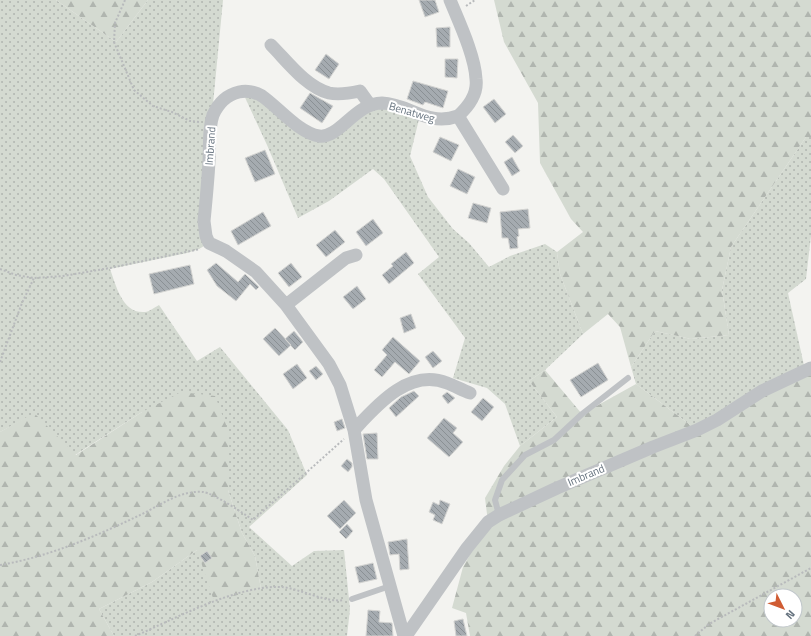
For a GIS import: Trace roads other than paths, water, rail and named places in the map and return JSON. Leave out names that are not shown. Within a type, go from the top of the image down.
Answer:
[{"type":"street","points":[[450,0],[470,54],[477,80],[473,96],[467,108],[458,116],[503,189]]},
{"type":"street","points":[[271,45],[309,83],[329,93],[360,91],[370,105]]},
{"type":"street","name":"Imbrand","points":[[370,105],[354,114],[330,134],[320,136],[307,132],[262,96],[253,92],[242,91],[228,96],[216,108],[211,125],[204,221],[206,236],[209,242],[226,251],[256,272],[286,305],[329,364],[340,385],[354,430],[366,500],[405,636]]},
{"type":"street","name":"Benatweg","points":[[370,105],[391,104],[435,120],[448,120],[458,116]]},
{"type":"street","points":[[286,305],[346,258],[356,255]]},
{"type":"street","name":"Imbrand","points":[[405,636],[477,535],[488,522],[499,515],[646,450],[697,430],[717,420],[762,391],[811,368]]},
{"type":"street","points":[[354,430],[380,402],[412,383],[426,380],[446,382],[470,393]]},
{"type":"lane","points":[[499,515],[495,500],[502,480],[525,455],[554,440],[582,414],[628,378]]},
{"type":"lane","points":[[352,599],[390,586]]}]
